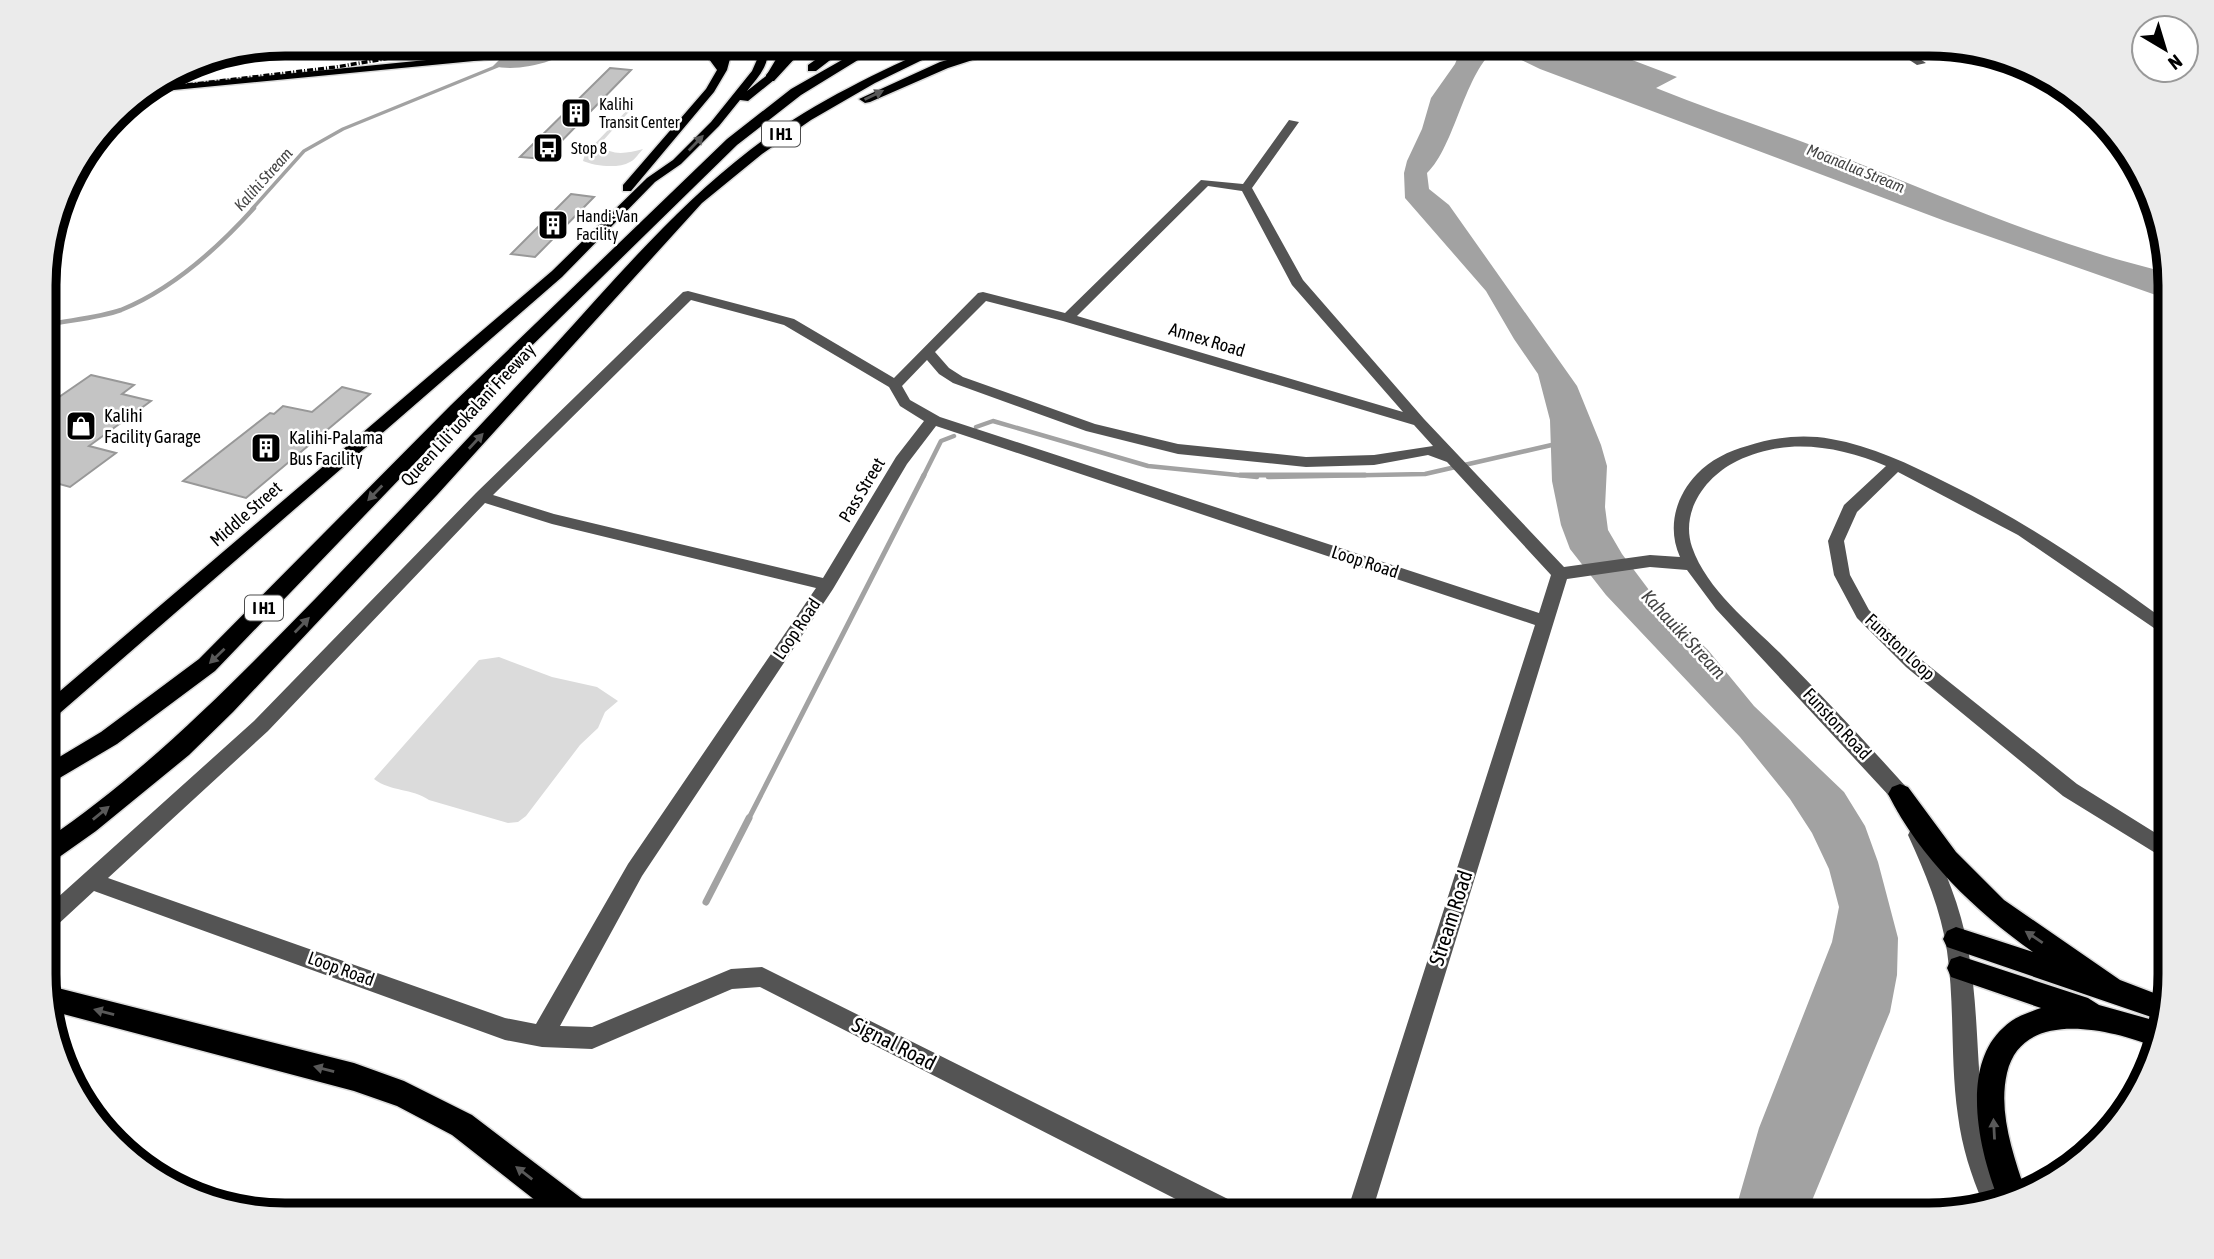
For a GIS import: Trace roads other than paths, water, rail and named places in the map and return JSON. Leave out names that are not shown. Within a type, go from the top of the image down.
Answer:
[{"type":"highway","points":[[770,78],[791,56]]},
{"type":"highway","points":[[584,283],[645,214],[733,130],[829,56]]},
{"type":"highway","name":"Queen Liliʻuokalani Freeway","points":[[56,771],[109,738],[207,666],[457,409],[584,283],[759,119],[796,92],[858,56]]},
{"type":"highway","name":"Queen Liliʻuokalani Freeway","points":[[56,846],[88,824],[181,748],[225,706],[430,491],[697,200],[765,145],[836,99],[924,56]]},
{"type":"highway","points":[[640,263],[723,192],[777,152],[836,115],[916,76],[971,56]]},
{"type":"highway","points":[[1900,794],[1930,836],[1979,894],[2020,927],[2111,989]]},
{"type":"highway","points":[[1956,939],[2156,1006]]},
{"type":"highway","points":[[1960,968],[2150,1032]]},
{"type":"highway","points":[[58,1000],[354,1077],[404,1095],[462,1125],[563,1203]]},
{"type":"highway","points":[[2009,1188],[1994,1140],[1992,1088],[1997,1059],[2009,1039],[2029,1025],[2051,1017],[2075,1015],[2101,1018],[2150,1032]]},
{"type":"main road","points":[[181,82],[437,56]]},
{"type":"main road","points":[[168,89],[506,56]]},
{"type":"main road","points":[[712,56],[722,70]]},
{"type":"main road","name":"Middle Street","points":[[504,317],[544,271],[633,182],[702,101],[722,70],[726,56]]},
{"type":"main road","name":"Middle Street","points":[[56,705],[556,274],[651,180],[677,162],[715,124],[757,72],[764,56]]},
{"type":"main road","points":[[715,124],[770,78],[783,56]]},
{"type":"street","points":[[1911,56],[1922,63]]},
{"type":"street","points":[[1246,188],[1293,122]]},
{"type":"street","points":[[1068,318],[1205,182],[1246,188]]},
{"type":"street","points":[[1246,188],[1297,282],[1419,422],[1560,575]]},
{"type":"street","name":"Loop Road","points":[[91,881],[505,1028],[542,1036],[635,870],[827,584],[552,519],[482,497],[688,295],[789,322],[895,385],[903,402],[966,432],[1546,622]]},
{"type":"street","name":"Annex Road","points":[[927,351],[983,296],[1068,318],[1419,422]]},
{"type":"street","points":[[895,385],[927,351],[944,371],[958,380],[1058,417],[1156,445],[1306,462],[1356,462],[1429,450],[1460,466]]},
{"type":"street","name":"Pass Street","points":[[827,584],[901,461],[934,419]]},
{"type":"street","name":"Funston Road","points":[[1896,465],[1849,449],[1815,442],[1759,448],[1736,456],[1706,474],[1688,498],[1683,521],[1683,544],[1692,564],[1709,588],[1900,794],[1938,878],[1956,939],[1968,1117],[1985,1181],[1991,1194]]},
{"type":"street","points":[[1896,465],[1978,504],[2036,537],[2074,561],[2158,624]]},
{"type":"street","name":"Funston Loop","points":[[1896,465],[1850,509],[1836,541],[1842,575],[1863,614],[1898,649],[2070,790],[2158,845]]},
{"type":"street","points":[[56,912],[261,726],[482,497]]},
{"type":"street","points":[[1560,575],[1656,561],[1692,564]]},
{"type":"street","points":[[1546,622],[1560,575]]},
{"type":"street","name":"Stream Road","points":[[1362,1203],[1546,622]]},
{"type":"street","name":"Signal Road","points":[[542,1036],[592,1038],[731,979],[762,977],[1209,1203]]},
{"type":"water","points":[[508,56],[561,56],[540,64],[516,68],[493,66]]},
{"type":"water","name":"Kahauiki Stream","points":[[1458,56],[1489,56],[1476,73],[1445,146],[1427,173],[1429,189],[1449,205],[1577,386],[1607,466],[1605,507],[1608,530],[1622,554],[1658,602],[1708,650],[1754,706],[1844,792],[1865,826],[1878,862],[1898,938],[1897,975],[1890,1012],[1811,1203],[1737,1203],[1759,1128],[1832,942],[1839,907],[1829,869],[1812,833],[1790,799],[1740,737],[1606,595],[1570,549],[1561,525],[1552,481],[1550,420],[1538,374],[1486,291],[1405,198],[1404,173],[1407,161],[1422,129],[1431,98]]},
{"type":"water","name":"Moanalua Stream","points":[[1513,56],[1622,56],[1677,77],[1656,88],[2046,236],[2158,270],[2158,296],[1945,221],[1540,69]]},
{"type":"waterway","name":"Kalihi Stream","points":[[252,209],[304,151],[343,129],[500,65]]},
{"type":"waterway","name":"Kalihi Stream","points":[[56,323],[112,313],[159,291],[209,253],[254,208]]},
{"type":"waterway","points":[[976,427],[993,421],[1148,466],[1257,477]]},
{"type":"waterway","points":[[924,475],[941,441],[954,436]]},
{"type":"waterway","points":[[1268,477],[1425,474],[1556,444]]},
{"type":"waterway","points":[[748,820],[924,475]]},
{"type":"waterway","points":[[1240,475],[1365,475]]},
{"type":"waterway","points":[[706,902],[749,818]]},
{"type":"railway","points":[[187,85],[402,56]]},
{"type":"place","name":"Kalihi Transit Center","points":[[576,113]]},
{"type":"place","name":"Stop 8","points":[[548,148]]},
{"type":"place","name":"Handi-Van Facility","points":[[553,225]]},
{"type":"place","name":"Kalihi Facility Garage","points":[[81,426]]},
{"type":"place","name":"Kalihi-Palama Bus Facility","points":[[266,448]]}]
